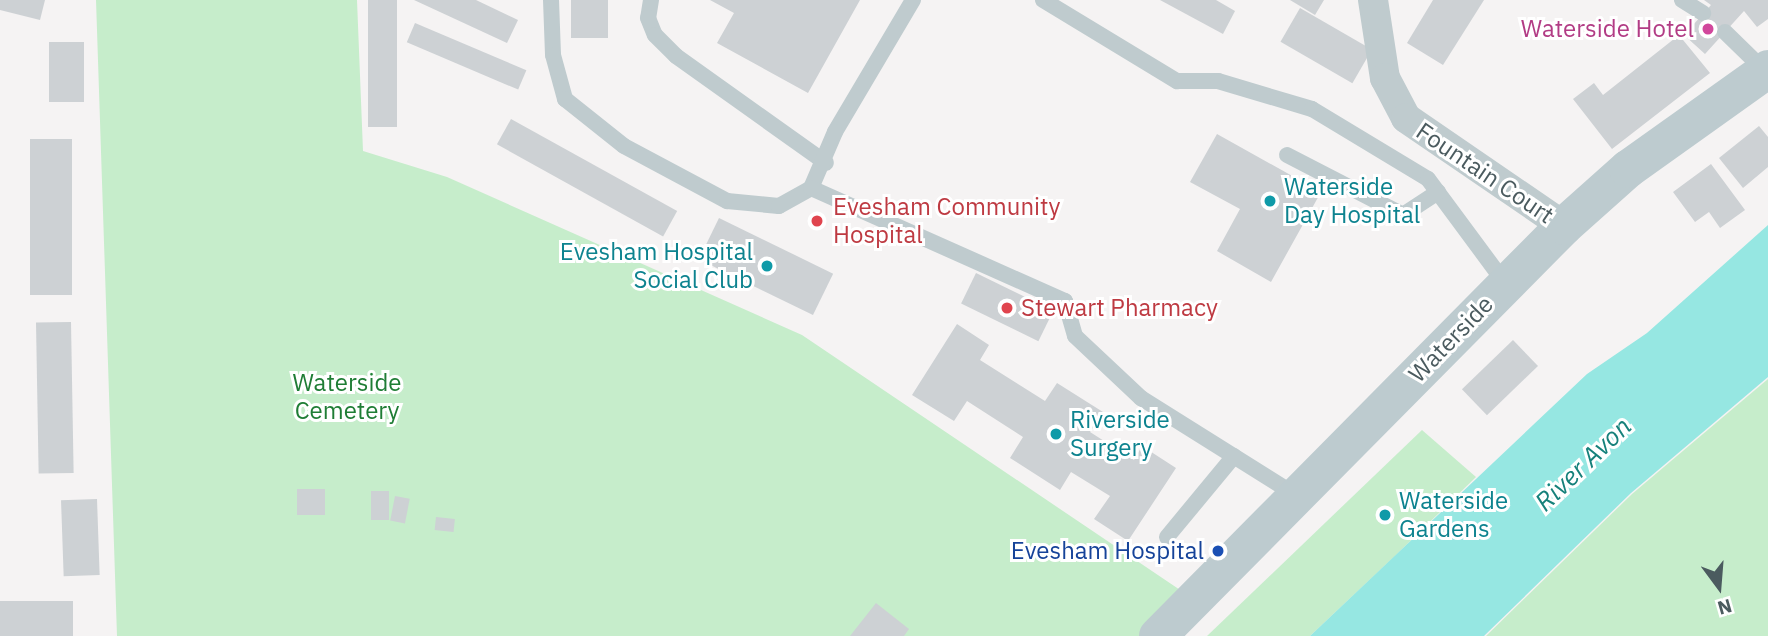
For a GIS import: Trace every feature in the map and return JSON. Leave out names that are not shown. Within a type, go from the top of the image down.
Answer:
[{"type":"main road","name":"Waterside","points":[[1158,636],[1299,498],[1564,226],[1629,169],[1766,70]]},
{"type":"street","name":"Fountain Court","points":[[1373,0],[1385,78],[1406,118],[1564,226]]},
{"type":"lane","points":[[551,0],[553,55],[565,99],[624,146],[726,201],[779,206],[811,188],[826,163],[835,132],[913,0]]},
{"type":"lane","points":[[651,0],[648,18],[655,35],[676,56],[826,163]]},
{"type":"lane","points":[[1044,0],[1177,81],[1218,81],[1312,109],[1428,179],[1506,283]]},
{"type":"lane","points":[[1682,0],[1703,13]]},
{"type":"lane","points":[[1725,32],[1766,70]]},
{"type":"lane","points":[[1287,155],[1403,215],[1437,192]]},
{"type":"lane","points":[[811,188],[1065,301],[1075,337],[1100,363],[1141,398],[1299,498]]},
{"type":"lane","points":[[1167,537],[1234,456]]},
{"type":"green space","name":"Waterside Cemetery","points":[[96,0],[357,0],[363,151],[447,177],[802,335],[1192,598],[1158,636],[117,636]]},
{"type":"green space","points":[[1768,379],[1768,636],[1486,636],[1632,494]]},
{"type":"green space","name":"Waterside Gardens","points":[[1422,430],[1476,477],[1397,554],[1310,636],[1207,636]]},
{"type":"water","name":"River Avon","points":[[1768,225],[1768,377],[1631,493],[1484,636],[1310,636],[1587,374],[1647,333]]},
{"type":"building","points":[[0,0],[45,0],[40,20],[0,10]]},
{"type":"building","points":[[368,0],[397,0],[397,127],[368,127]]},
{"type":"building","points":[[414,0],[476,0],[518,20],[507,43]]},
{"type":"building","points":[[571,0],[608,0],[608,38],[571,38]]},
{"type":"building","points":[[710,0],[860,0],[808,93],[717,43],[734,13]]},
{"type":"building","points":[[1160,0],[1216,0],[1235,11],[1223,34]]},
{"type":"building","points":[[1290,0],[1324,0],[1315,15]]},
{"type":"building","points":[[1433,0],[1484,0],[1443,65],[1407,43]]},
{"type":"building","name":"Waterside Hotel","points":[[1704,0],[1768,0],[1768,19],[1757,27],[1744,11],[1705,54],[1684,35],[1711,5]]},
{"type":"building","points":[[1300,8],[1372,50],[1352,83],[1280,42]]},
{"type":"building","points":[[415,23],[526,70],[518,90],[407,42]]},
{"type":"building","points":[[1679,35],[1710,73],[1612,149],[1573,99],[1594,83],[1603,95]]},
{"type":"building","points":[[49,42],[84,42],[84,102],[49,102]]},
{"type":"building","points":[[511,119],[677,211],[663,236],[497,144]]},
{"type":"building","points":[[1759,126],[1768,137],[1768,167],[1743,188],[1719,158]]},
{"type":"building","name":"Waterside Day Hospital","points":[[1217,134],[1321,192],[1271,282],[1217,251],[1240,209],[1190,182]]},
{"type":"building","points":[[30,139],[72,139],[72,295],[30,295]]},
{"type":"building","points":[[1711,164],[1745,210],[1720,228],[1709,212],[1695,222],[1673,192]]},
{"type":"building","name":"Evesham Hospital Social Club","points":[[719,218],[833,274],[813,315],[699,259]]},
{"type":"building","name":"Stewart Pharmacy","points":[[976,273],[1053,311],[1038,341],[961,304]]},
{"type":"building","points":[[71,322],[74,473],[39,474],[36,323]]},
{"type":"building","name":"Riverside Surgery","points":[[957,324],[989,345],[980,360],[1045,401],[1057,383],[1103,412],[1090,432],[1134,460],[1142,446],[1176,468],[1128,541],[1094,519],[1110,496],[1071,472],[1060,490],[1010,458],[1023,437],[967,401],[954,421],[912,395]]},
{"type":"building","points":[[1513,340],[1538,366],[1487,415],[1462,389]]},
{"type":"building","points":[[297,489],[325,489],[325,515],[297,515]]},
{"type":"building","points":[[371,491],[389,491],[389,520],[371,520]]},
{"type":"building","points":[[395,496],[410,499],[405,523],[390,521]]},
{"type":"building","points":[[97,499],[100,575],[64,576],[61,500]]},
{"type":"building","points":[[436,517],[455,519],[454,532],[435,530]]},
{"type":"building","points":[[0,601],[73,601],[73,636],[0,636]]},
{"type":"building","points":[[876,603],[909,629],[904,636],[850,636]]},
{"type":"place","name":"Waterside Hotel","points":[[1708,29]]},
{"type":"place","name":"Waterside Day Hospital","points":[[1270,201]]},
{"type":"place","name":"Evesham Community Hospital","points":[[817,221]]},
{"type":"place","name":"Evesham Hospital Social Club","points":[[767,266]]},
{"type":"place","name":"Stewart Pharmacy","points":[[1007,308]]},
{"type":"place","name":"Riverside Surgery","points":[[1056,434]]},
{"type":"place","name":"Waterside Gardens","points":[[1385,515]]},
{"type":"place","name":"Evesham Hospital","points":[[1218,551]]}]
